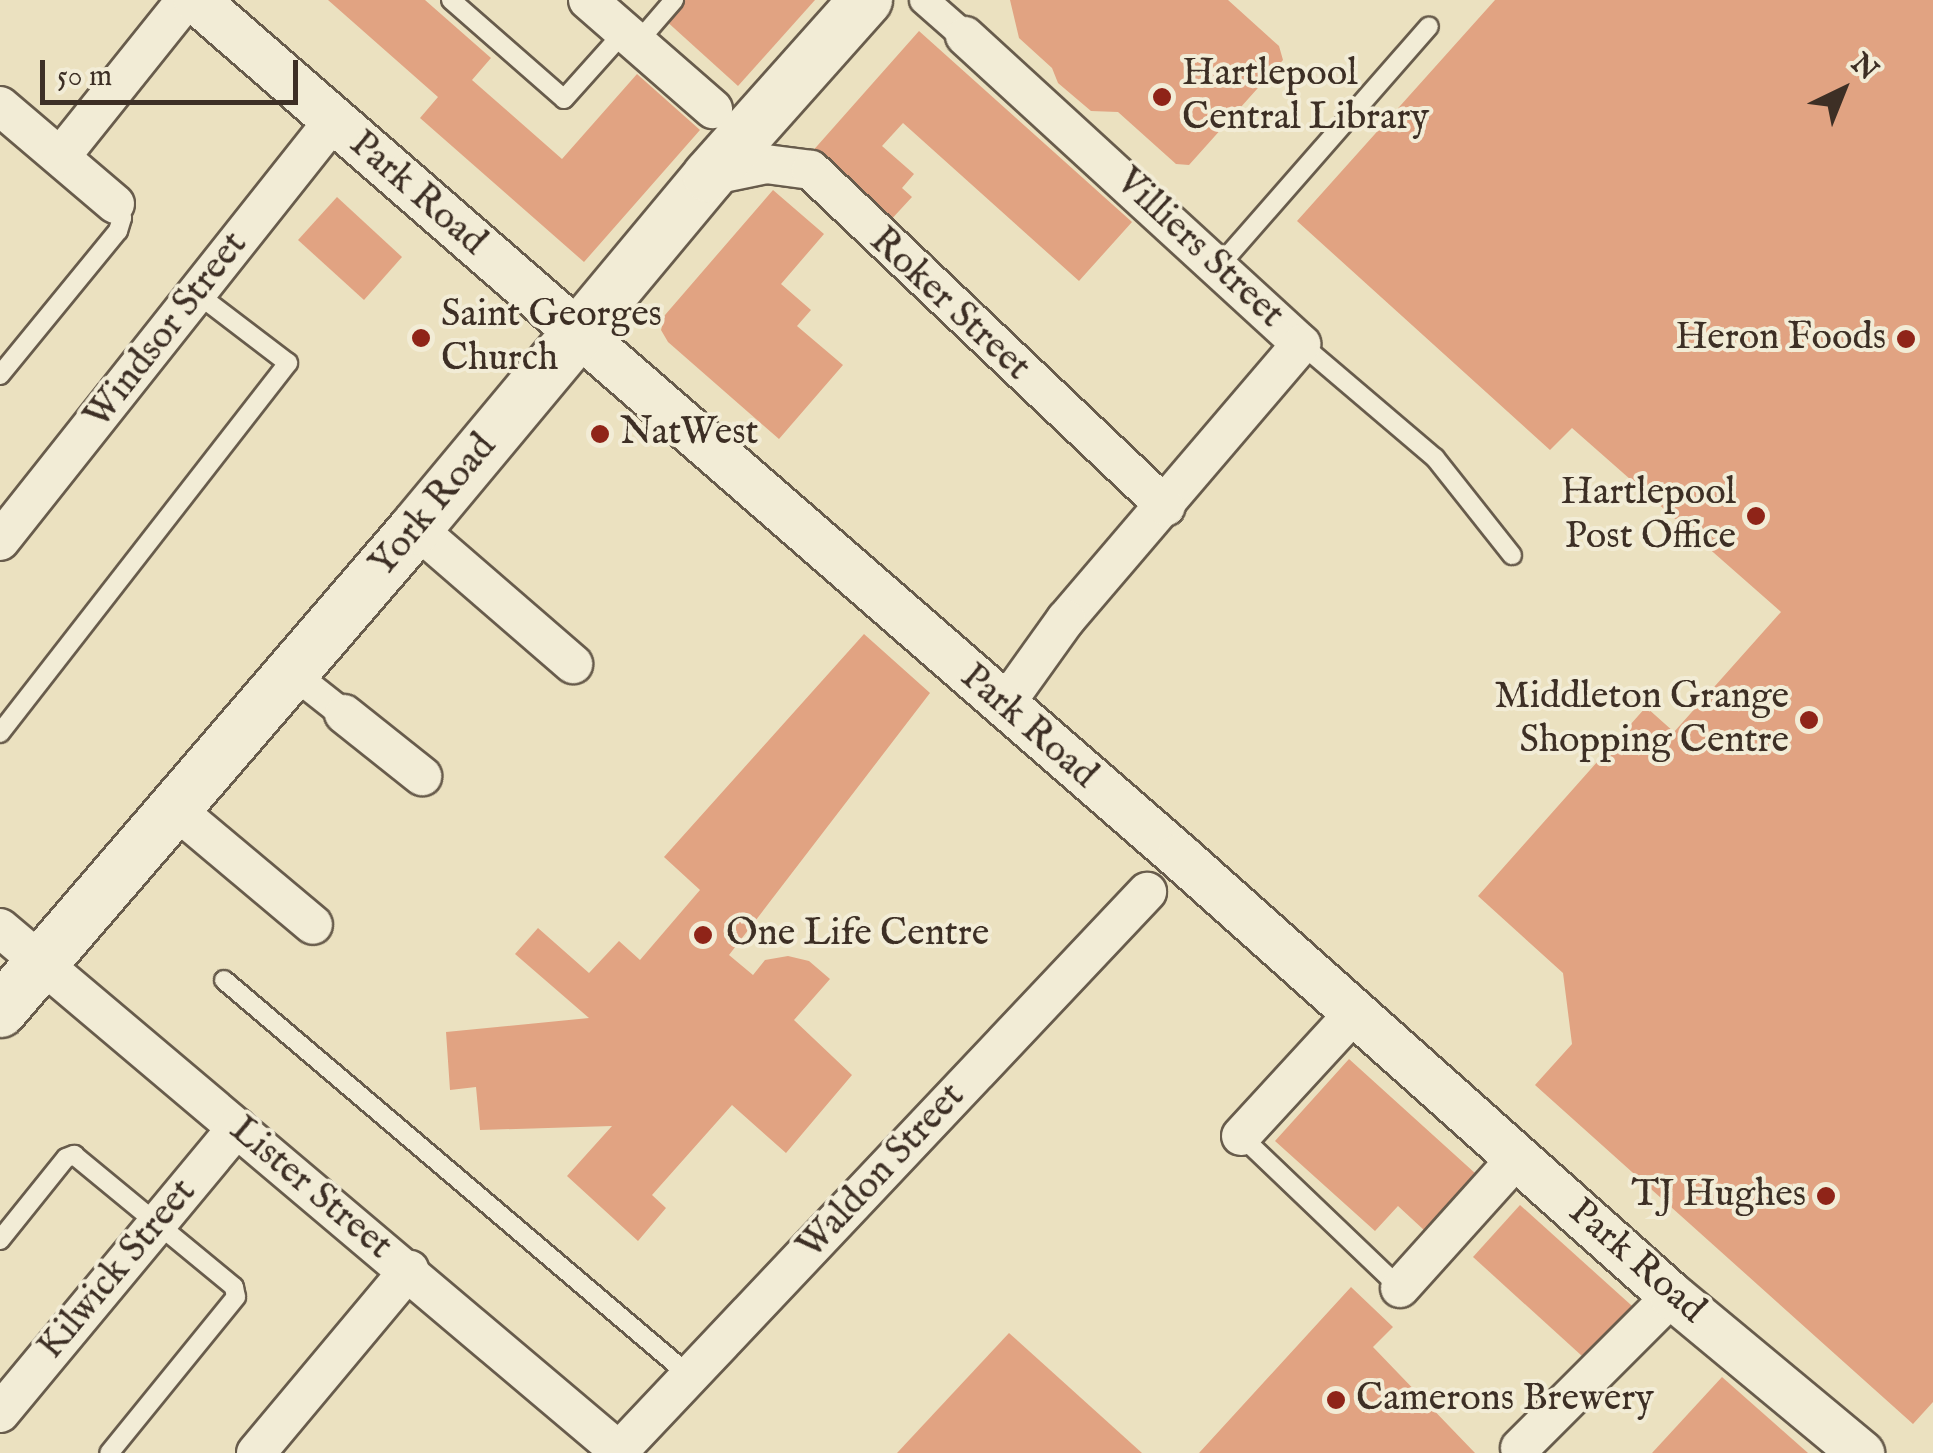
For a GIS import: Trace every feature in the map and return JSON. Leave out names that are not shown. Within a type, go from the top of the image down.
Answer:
[{"type":"main road","name":"York Road","points":[[0,1011],[416,528],[709,176],[866,0]]},
{"type":"street","points":[[61,156],[186,0]]},
{"type":"street","name":"Park Road","points":[[196,0],[1672,1296],[1860,1453]]},
{"type":"street","points":[[588,0],[713,109]]},
{"type":"street","points":[[924,0],[965,36]]},
{"type":"street","name":"Villiers Street","points":[[965,36],[1220,265],[1301,344]]},
{"type":"street","points":[[0,106],[115,204]]},
{"type":"street","name":"Windsor Street","points":[[0,541],[333,121]]},
{"type":"street","name":"Roker Street","points":[[709,176],[766,164],[811,170],[861,222],[1166,507]]},
{"type":"street","points":[[1003,707],[1066,619],[1166,507],[1301,344]]},
{"type":"street","points":[[416,528],[574,664]]},
{"type":"street","points":[[292,673],[422,776]]},
{"type":"street","points":[[175,809],[313,925]]},
{"type":"street","name":"Waldon Street","points":[[618,1452],[1147,892]]},
{"type":"street","name":"Lister Street","points":[[0,928],[408,1270],[618,1452]]},
{"type":"street","points":[[1241,1136],[1354,1013]]},
{"type":"street","name":"Kilwick Street","points":[[0,1413],[236,1128]]},
{"type":"street","points":[[1400,1288],[1517,1158]]},
{"type":"street","points":[[256,1453],[408,1270]]},
{"type":"street","points":[[1520,1448],[1672,1296]]},
{"type":"lane","points":[[452,0],[564,99],[674,0]]},
{"type":"lane","points":[[1220,265],[1429,26]]},
{"type":"lane","points":[[0,375],[118,231],[122,218],[115,204]]},
{"type":"lane","points":[[0,734],[288,363],[196,294]]},
{"type":"lane","name":"Villiers Street","points":[[1301,344],[1435,458],[1512,555]]},
{"type":"lane","points":[[224,980],[690,1376]]},
{"type":"lane","points":[[1241,1136],[1400,1288]]},
{"type":"lane","points":[[0,1240],[66,1158],[74,1154],[234,1288],[236,1297],[108,1453]]},
{"type":"building","points":[[328,0],[425,0],[491,58],[472,80],[562,159],[637,74],[700,130],[584,262],[420,118],[438,97]]},
{"type":"building","points":[[681,0],[815,0],[738,86],[664,19]]},
{"type":"building","name":"Hartlepool Central Library","points":[[1010,0],[1228,0],[1279,46],[1283,60],[1189,165],[1176,164],[1118,112],[1091,111],[1058,83],[1052,68],[1019,38]]},
{"type":"building","name":"Middleton Grange Shopping Centre","points":[[1495,0],[1933,0],[1933,1402],[1913,1424],[1535,1085],[1572,1044],[1563,973],[1478,896],[1646,707],[1674,732],[1781,612],[1572,428],[1550,450],[1297,221]]},
{"type":"building","points":[[919,31],[1132,222],[1079,281],[903,123],[882,146],[914,174],[902,188],[912,197],[888,223],[810,154]]},
{"type":"building","points":[[773,190],[824,234],[781,284],[811,310],[797,326],[843,365],[779,439],[668,342],[661,330],[665,315]]},
{"type":"building","points":[[337,197],[402,257],[364,300],[298,240]]},
{"type":"building","name":"One Life Centre","points":[[864,634],[930,693],[729,955],[753,975],[765,960],[788,956],[809,961],[830,979],[794,1020],[852,1075],[786,1153],[732,1105],[652,1195],[666,1208],[638,1241],[567,1176],[612,1126],[480,1130],[476,1087],[450,1090],[446,1032],[589,1018],[515,954],[538,928],[589,973],[619,941],[640,960],[700,890],[664,857]]},
{"type":"building","points":[[1349,1059],[1476,1174],[1425,1231],[1398,1206],[1375,1231],[1275,1141]]},
{"type":"building","points":[[1520,1205],[1641,1314],[1593,1366],[1473,1257]]},
{"type":"building","name":"Camerons Brewery","points":[[1351,1287],[1393,1327],[1373,1347],[1475,1453],[1199,1453]]},
{"type":"building","points":[[1009,1333],[1142,1453],[897,1453]]},
{"type":"building","points":[[1722,1377],[1808,1453],[1652,1453]]},
{"type":"place","name":"Hartlepool Central Library","points":[[1162,97]]},
{"type":"place","name":"Saint Georges Church","points":[[421,338]]},
{"type":"place","name":"Heron Foods","points":[[1906,339]]},
{"type":"place","name":"NatWest","points":[[600,434]]},
{"type":"place","name":"Hartlepool Post Office","points":[[1756,516]]},
{"type":"place","name":"Middleton Grange Shopping Centre","points":[[1809,720]]},
{"type":"place","name":"One Life Centre","points":[[703,935]]},
{"type":"place","name":"TJ Hughes","points":[[1826,1196]]},
{"type":"place","name":"Camerons Brewery","points":[[1336,1400]]}]
